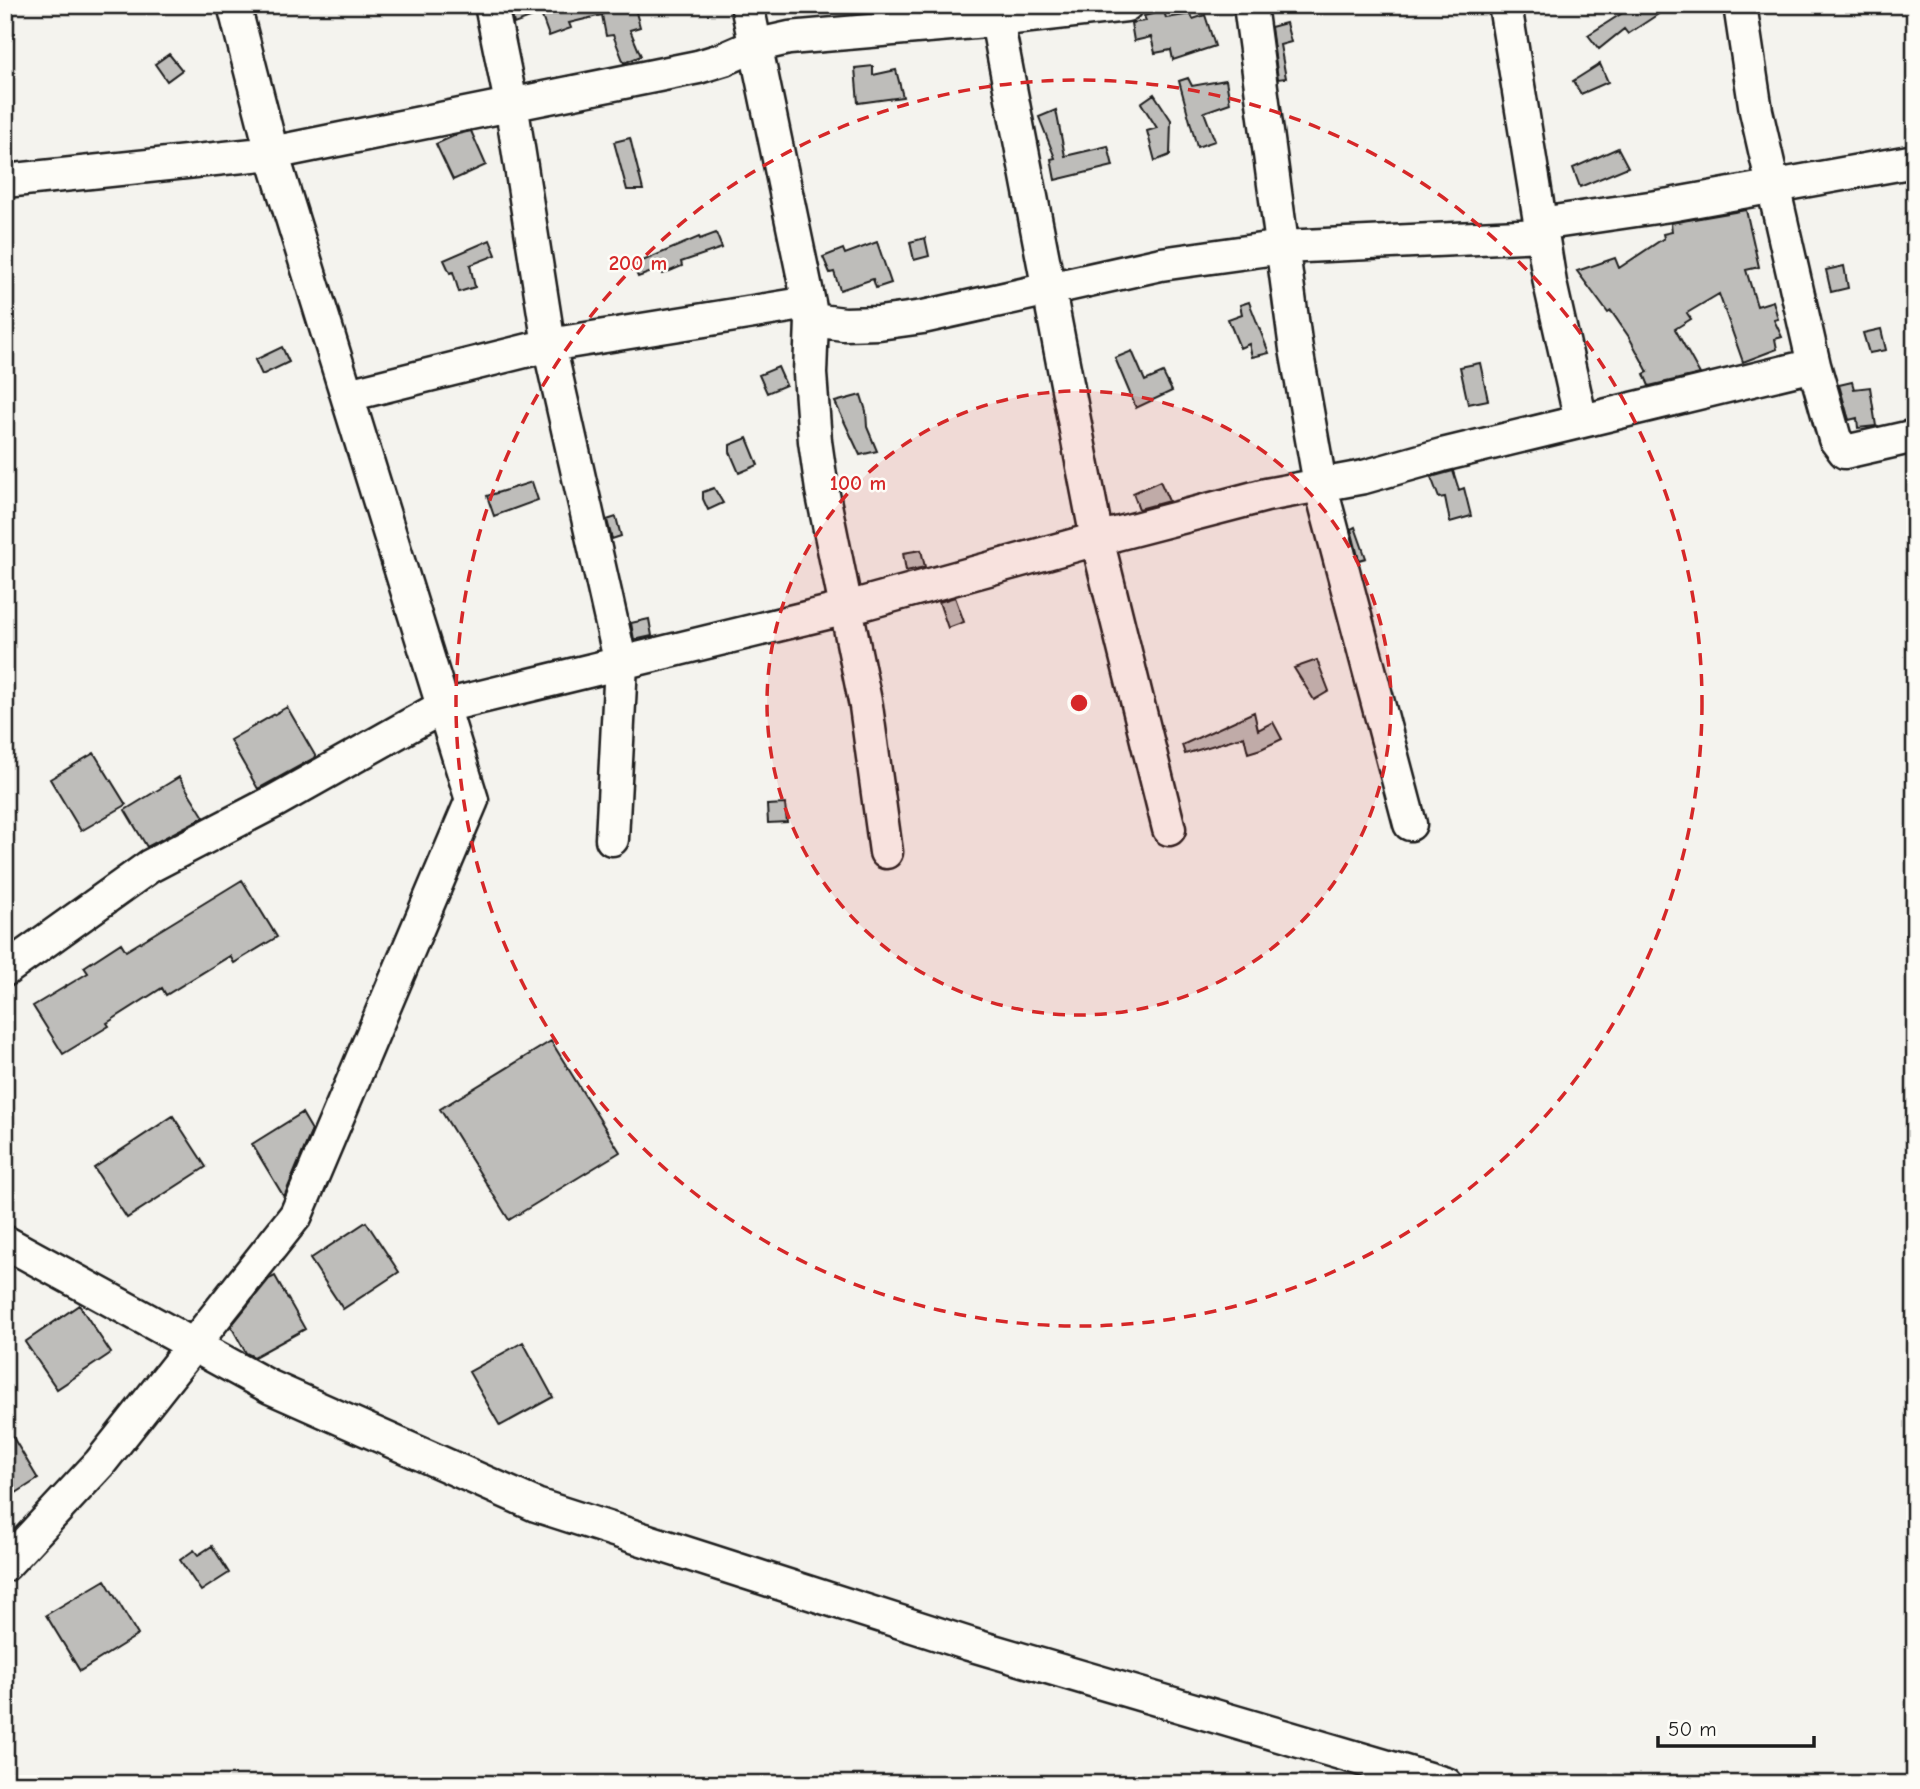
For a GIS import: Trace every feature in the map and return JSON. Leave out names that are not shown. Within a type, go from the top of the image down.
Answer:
[{"type":"street","points":[[5,1565],[100,1463],[192,1343],[296,1215],[472,800],[272,153],[234,5]]},
{"type":"street","points":[[491,5],[511,103],[549,345],[621,664],[612,839]]},
{"type":"street","points":[[747,5],[811,311],[810,374],[815,441],[822,490],[868,719],[886,852]]},
{"type":"street","points":[[5,181],[272,153],[698,67],[754,46],[789,38],[996,12],[1126,5]]},
{"type":"street","points":[[1250,5],[1296,349],[1320,484],[1410,824]]},
{"type":"street","points":[[1505,5],[1550,282],[1581,421]]},
{"type":"street","points":[[1740,5],[1756,111],[1814,365],[1835,439],[1845,452],[1915,436]]},
{"type":"street","points":[[996,12],[1097,539],[1169,830]]},
{"type":"street","points":[[348,395],[549,345],[811,311],[844,324],[879,323],[962,310],[1161,264],[1282,247],[1541,229],[1915,161]]},
{"type":"street","points":[[5,970],[150,866],[275,801],[444,706],[847,608],[1266,495],[1364,477],[1712,388],[1814,365]]},
{"type":"street","points":[[5,1242],[270,1387],[537,1505],[970,1644],[1446,1784]]},
{"type":"building","points":[[510,5],[634,5],[640,27],[630,30],[641,56],[624,63],[613,35],[606,36],[602,15],[569,23],[571,28],[549,36],[541,14],[514,24]]},
{"type":"building","points":[[1635,5],[1672,5],[1628,34],[1624,29],[1599,49],[1588,35]]},
{"type":"building","points":[[1164,11],[1166,18],[1191,14],[1193,19],[1205,15],[1215,46],[1173,60],[1171,50],[1155,53],[1151,37],[1134,41],[1131,23],[1146,21],[1144,16]]},
{"type":"building","points":[[1286,23],[1291,42],[1280,45],[1286,78],[1278,79],[1271,27]]},
{"type":"building","points":[[169,54],[182,70],[167,81],[155,64]]},
{"type":"building","points":[[1600,64],[1608,82],[1581,94],[1573,81]]},
{"type":"building","points":[[873,66],[873,75],[896,70],[903,97],[858,103],[855,68]]},
{"type":"building","points":[[1188,78],[1192,86],[1226,80],[1230,103],[1204,112],[1215,141],[1197,147],[1179,81]]},
{"type":"building","points":[[1154,94],[1171,120],[1170,155],[1155,161],[1147,131],[1157,128],[1141,103]]},
{"type":"building","points":[[1056,110],[1065,156],[1108,146],[1113,166],[1055,180],[1051,159],[1055,158],[1039,117]]},
{"type":"building","points":[[471,131],[486,165],[453,180],[436,144]]},
{"type":"building","points":[[630,138],[643,190],[627,190],[614,142]]},
{"type":"building","points":[[1618,148],[1628,167],[1580,187],[1573,168]]},
{"type":"building","points":[[1746,210],[1759,267],[1746,270],[1757,306],[1773,301],[1778,319],[1774,320],[1782,337],[1775,339],[1777,349],[1743,362],[1719,294],[1687,313],[1691,319],[1675,329],[1700,374],[1649,386],[1644,374],[1648,372],[1629,337],[1577,271],[1615,258],[1619,268],[1664,238],[1663,234],[1672,232],[1671,223]]},
{"type":"building","points":[[716,233],[722,248],[681,262],[682,266],[663,274],[660,269],[638,277],[633,265],[699,237],[700,239]]},
{"type":"building","points":[[925,238],[929,256],[914,260],[910,242]]},
{"type":"building","points":[[490,240],[496,255],[470,265],[475,287],[459,292],[453,272],[450,273],[444,260]]},
{"type":"building","points":[[877,242],[891,283],[876,288],[873,279],[840,290],[834,272],[830,273],[823,257],[843,249],[845,254]]},
{"type":"building","points":[[1844,266],[1848,288],[1831,292],[1826,270]]},
{"type":"building","points":[[1249,302],[1269,353],[1252,357],[1249,344],[1240,348],[1228,319],[1242,314],[1240,305]]},
{"type":"building","points":[[1881,329],[1886,350],[1869,353],[1863,333]]},
{"type":"building","points":[[282,347],[289,362],[262,375],[255,360]]},
{"type":"building","points":[[1132,351],[1145,381],[1163,373],[1172,391],[1136,408],[1115,358]]},
{"type":"building","points":[[1480,363],[1488,400],[1468,404],[1460,367]]},
{"type":"building","points":[[778,367],[786,385],[767,393],[759,375]]},
{"type":"building","points":[[1852,382],[1854,389],[1870,387],[1876,426],[1858,428],[1857,418],[1849,420],[1839,385]]},
{"type":"building","points":[[861,395],[867,427],[877,451],[860,455],[835,402]]},
{"type":"building","points":[[747,438],[758,465],[739,473],[730,452],[730,445]]},
{"type":"building","points":[[1453,471],[1459,490],[1464,488],[1471,516],[1450,522],[1445,497],[1439,498],[1431,477]]},
{"type":"building","points":[[1160,481],[1169,501],[1139,509],[1133,493]]},
{"type":"building","points":[[532,482],[538,500],[494,516],[487,496]]},
{"type":"building","points":[[714,488],[723,503],[708,510],[703,492]]},
{"type":"building","points":[[616,517],[621,536],[612,539],[607,520]]},
{"type":"building","points":[[1355,527],[1366,558],[1359,560],[1351,529]]},
{"type":"building","points":[[921,550],[925,567],[906,571],[903,553]]},
{"type":"building","points":[[955,597],[964,622],[948,628],[939,602]]},
{"type":"building","points":[[649,619],[652,636],[634,640],[631,623]]},
{"type":"building","points":[[1317,660],[1329,691],[1314,700],[1294,668]]},
{"type":"building","points":[[287,707],[316,757],[258,789],[230,740]]},
{"type":"building","points":[[1254,712],[1258,730],[1273,722],[1282,739],[1248,753],[1244,736],[1185,754],[1182,745]]},
{"type":"building","points":[[94,753],[126,805],[81,831],[50,779]]},
{"type":"building","points":[[179,777],[204,817],[147,847],[125,810]]},
{"type":"building","points":[[785,804],[787,822],[768,823],[767,805]]},
{"type":"building","points":[[242,880],[277,937],[234,963],[230,956],[166,995],[162,988],[107,1023],[109,1026],[63,1054],[33,1006],[88,973],[84,967],[121,943],[126,951]]},
{"type":"building","points":[[551,1041],[620,1152],[509,1220],[440,1109]]},
{"type":"building","points":[[302,1113],[312,1130],[284,1197],[252,1144]]},
{"type":"building","points":[[173,1116],[206,1167],[127,1218],[94,1168]]},
{"type":"building","points":[[366,1222],[399,1272],[343,1309],[310,1259]]},
{"type":"building","points":[[275,1276],[305,1329],[254,1357],[246,1353],[231,1326],[269,1279]]},
{"type":"building","points":[[79,1305],[111,1353],[57,1389],[25,1342]]},
{"type":"building","points":[[523,1342],[553,1397],[500,1426],[469,1372]]},
{"type":"building","points":[[5,1424],[38,1479],[5,1500]]},
{"type":"building","points":[[212,1546],[229,1573],[201,1591],[180,1560],[194,1550],[198,1555]]},
{"type":"building","points":[[105,1580],[138,1635],[80,1671],[46,1615]]}]
